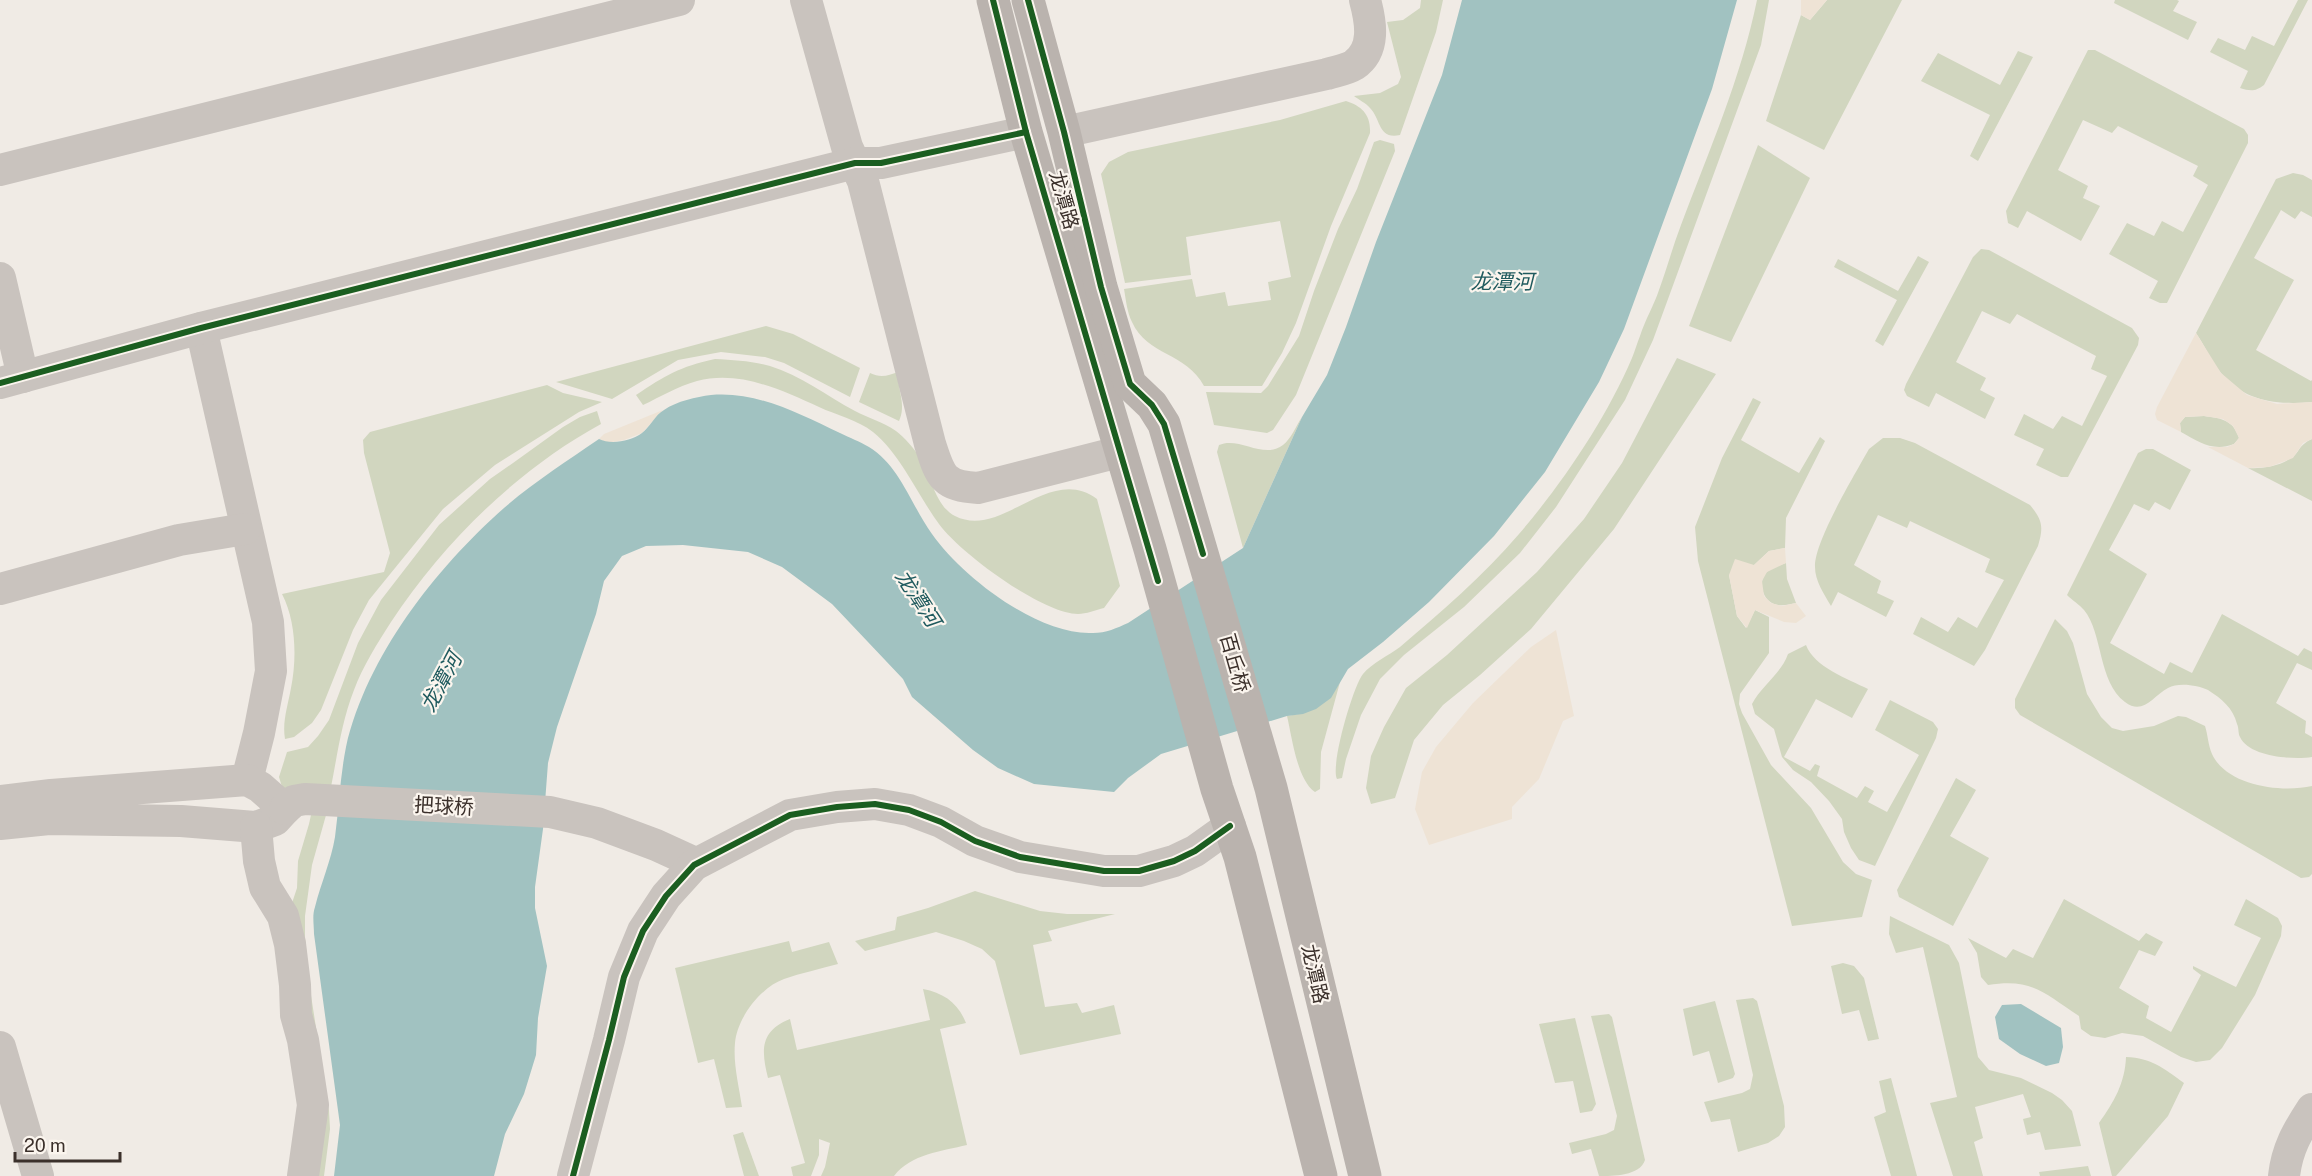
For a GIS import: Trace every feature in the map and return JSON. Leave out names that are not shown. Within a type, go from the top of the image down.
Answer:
[{"type":"main road","name":"龙潭路","points":[[993,0],[1026,132],[1217,789],[1230,826]]},
{"type":"main road","name":"龙潭路","points":[[1028,0],[1064,132],[1101,287],[1130,384],[1152,405],[1164,424],[1203,554]]},
{"type":"main road","name":"百丘桥","points":[[1203,554],[1266,771]]},
{"type":"main road","name":"龙潭路","points":[[1266,771],[1365,1176]]},
{"type":"main road","points":[[1230,826],[1240,856],[1321,1176]]},
{"type":"street","points":[[0,170],[679,0]]},
{"type":"street","points":[[806,0],[847,147],[862,181],[930,444],[938,469],[946,481],[960,487],[978,488],[1119,452]]},
{"type":"street","points":[[1064,132],[1327,74],[1352,66],[1366,51],[1370,39],[1369,14],[1365,0]]},
{"type":"street","points":[[0,278],[12,380],[201,328],[855,163],[881,163],[1026,132]]},
{"type":"street","points":[[201,328],[268,622],[271,671],[260,733],[247,780]]},
{"type":"street","points":[[0,588],[178,540],[245,529]]},
{"type":"street","points":[[0,801],[247,780],[260,786],[285,808]]},
{"type":"street","name":"把球桥","points":[[256,827],[275,820],[294,801],[305,799],[550,812],[597,823],[656,845],[691,861],[694,865]]},
{"type":"street","points":[[573,1176],[624,977],[643,931],[666,896],[694,865],[790,815],[866,804],[909,810],[941,822],[975,841],[1020,857],[1104,871],[1140,871],[1174,861],[1195,851],[1230,826]]},
{"type":"street","points":[[0,824],[49,819],[181,821],[256,827],[259,861],[265,887],[283,916],[290,944],[296,985],[296,1015],[303,1040],[314,1105],[303,1176]]},
{"type":"street","points":[[0,1047],[38,1176]]},
{"type":"street","points":[[2284,1176],[2286,1156],[2298,1130],[2312,1109]]},
{"type":"green space","points":[[1421,0],[1443,0],[1436,32],[1400,135],[1393,136],[1384,132],[1370,108],[1354,96],[1380,93],[1398,84],[1401,77],[1387,22],[1403,20],[1420,8]]},
{"type":"green space","points":[[1757,0],[1769,0],[1761,45],[1653,340],[1625,400],[1556,507],[1520,553],[1464,607],[1404,655],[1380,679],[1361,715],[1342,778],[1337,779],[1337,759],[1344,726],[1363,674],[1375,663],[1400,647],[1431,620],[1505,549],[1535,515],[1567,472],[1609,404],[1632,358],[1657,296],[1678,233],[1724,114]]},
{"type":"green space","points":[[1827,0],[1902,0],[1824,150],[1766,121],[1801,15],[1810,20]]},
{"type":"green space","points":[[2115,0],[2177,0],[2179,1],[2173,11],[2197,22],[2188,40],[2114,3]]},
{"type":"green space","points":[[2298,0],[2308,0],[2264,85],[2252,90],[2240,88],[2248,71],[2210,52],[2218,38],[2245,50],[2252,36],[2274,46]]},
{"type":"green space","points":[[2088,50],[2095,50],[2244,129],[2248,135],[2248,143],[2167,303],[2160,303],[2149,298],[2158,281],[2109,254],[2127,223],[2154,236],[2162,221],[2183,232],[2208,185],[2193,176],[2198,166],[2118,126],[2112,133],[2083,120],[2058,170],[2088,186],[2083,198],[2100,206],[2081,241],[2027,211],[2018,228],[2008,223],[2006,211]]},
{"type":"green space","points":[[2018,51],[2033,57],[1978,161],[1970,156],[1990,115],[1921,81],[1938,53],[2000,85]]},
{"type":"green space","points":[[1346,101],[1357,106],[1367,116],[1370,133],[1331,226],[1296,323],[1282,353],[1262,386],[1204,386],[1187,366],[1147,342],[1139,333],[1129,314],[1124,289],[1192,279],[1196,297],[1225,292],[1228,306],[1271,300],[1268,282],[1291,277],[1280,221],[1186,237],[1191,275],[1125,283],[1101,174],[1109,162],[1128,152],[1280,120]]},
{"type":"green space","points":[[1380,140],[1394,144],[1395,151],[1296,395],[1273,430],[1267,433],[1214,425],[1206,392],[1261,393],[1268,386],[1299,336],[1338,229],[1357,189],[1374,142]]},
{"type":"green space","points":[[1758,145],[1810,178],[1731,342],[1689,326]]},
{"type":"green space","points":[[2293,173],[2312,180],[2312,217],[2301,211],[2295,219],[2281,210],[2254,258],[2294,280],[2256,350],[2312,380],[2312,402],[2286,403],[2262,400],[2230,383],[2217,368],[2196,333],[2276,179]]},
{"type":"green space","points":[[1981,249],[1989,250],[2132,328],[2139,338],[2138,345],[2068,477],[2061,477],[2036,465],[2044,449],[2014,435],[2024,414],[2053,429],[2062,416],[2082,426],[2107,376],[2091,369],[2096,356],[2017,314],[2010,324],[1982,311],[1956,362],[1986,378],[1980,390],[1995,398],[1985,419],[1936,393],[1929,407],[1907,396],[1904,390],[1973,257]]},
{"type":"green space","points":[[1918,256],[1929,262],[1883,346],[1875,341],[1897,300],[1834,267],[1838,259],[1898,291]]},
{"type":"green space","points":[[766,326],[793,334],[860,368],[850,397],[784,363],[765,357],[721,352],[678,360],[612,399],[556,382]]},
{"type":"green space","points":[[1677,358],[1716,374],[1614,529],[1531,629],[1443,705],[1414,740],[1395,798],[1371,804],[1366,788],[1371,756],[1406,688],[1447,655],[1537,572],[1584,519],[1622,463]]},
{"type":"green space","points":[[715,359],[756,363],[781,370],[896,431],[918,454],[938,498],[955,516],[973,521],[990,518],[1043,495],[1061,490],[1079,490],[1097,499],[1120,586],[1104,608],[1081,614],[1063,611],[1023,593],[982,565],[949,536],[892,452],[873,432],[854,421],[775,388],[744,380],[713,378],[690,383],[643,405],[636,395],[673,372]]},
{"type":"green space","points":[[898,372],[902,403],[899,421],[859,402],[870,373],[884,376]]},
{"type":"green space","points":[[547,385],[563,393],[602,402],[579,412],[495,465],[443,509],[369,600],[353,630],[321,710],[312,723],[294,737],[285,739],[285,720],[293,676],[294,640],[290,616],[282,594],[384,572],[390,553],[364,453],[363,440],[370,432]]},
{"type":"green space","points":[[1753,398],[1761,402],[1741,440],[1799,473],[1820,437],[1825,441],[1786,518],[1785,548],[1769,551],[1754,565],[1729,575],[1737,616],[1746,628],[1755,610],[1769,617],[1769,653],[1740,694],[1739,704],[1771,765],[1811,808],[1843,862],[1856,874],[1872,880],[1862,917],[1792,926],[1698,561],[1695,527],[1722,458]]},
{"type":"green space","points":[[597,411],[601,424],[540,463],[484,510],[434,564],[412,592],[391,622],[358,681],[343,728],[330,792],[283,790],[279,777],[287,752],[308,747],[329,720],[358,643],[381,600],[439,525],[490,479],[563,427],[580,417]]},
{"type":"green space","points":[[2204,416],[2226,421],[2234,427],[2239,438],[2234,444],[2219,447],[2200,442],[2181,432],[2180,423],[2185,417]]},
{"type":"green space","points":[[1302,417],[1243,548],[1217,452],[1219,445],[1235,443],[1260,449],[1276,449],[1288,439]]},
{"type":"green space","points":[[1883,438],[1900,438],[1915,443],[2030,505],[2039,519],[2041,533],[2038,546],[1985,650],[1974,666],[1913,634],[1921,617],[1948,632],[1958,617],[1977,628],[2004,580],[1985,572],[1990,559],[1910,521],[1907,528],[1878,515],[1854,565],[1881,581],[1877,593],[1894,601],[1886,617],[1838,592],[1831,606],[1818,582],[1815,572],[1816,556],[1828,525],[1869,449]]},
{"type":"green space","points":[[2312,439],[2312,501],[2248,468],[2265,467],[2287,461]]},
{"type":"green space","points":[[2146,449],[2153,449],[2191,470],[2170,510],[2155,502],[2149,511],[2134,504],[2109,550],[2147,574],[2110,643],[2164,674],[2170,662],[2192,673],[2222,614],[2298,656],[2304,648],[2312,652],[2312,670],[2297,663],[2276,703],[2306,721],[2305,733],[2312,737],[2312,757],[2272,756],[2252,749],[2240,737],[2238,726],[2230,709],[2204,688],[2188,685],[2172,686],[2143,706],[2137,707],[2125,702],[2110,682],[2090,620],[2082,608],[2067,595],[2138,453]]},
{"type":"green space","points":[[1786,563],[1787,579],[1796,603],[1778,605],[1765,597],[1762,583],[1768,571]]},
{"type":"green space","points":[[2055,619],[2067,631],[2073,643],[2087,694],[2101,717],[2112,728],[2123,731],[2154,726],[2178,716],[2186,717],[2205,726],[2212,754],[2219,765],[2242,780],[2271,787],[2312,786],[2312,874],[2309,877],[2301,878],[2020,715],[2015,708],[2015,699]]},
{"type":"green space","points":[[1806,645],[1816,660],[1824,666],[1868,689],[1852,718],[1816,699],[1784,757],[1810,771],[1815,764],[1820,766],[1817,776],[1857,798],[1865,786],[1874,791],[1868,802],[1887,812],[1919,755],[1875,730],[1890,700],[1933,722],[1938,729],[1936,738],[1875,866],[1859,860],[1844,832],[1842,819],[1811,782],[1793,770],[1782,757],[1774,729],[1755,714],[1752,704],[1781,668],[1788,654]]},
{"type":"green space","points":[[1340,682],[1321,752],[1320,789],[1315,792],[1304,778],[1300,768],[1287,716],[1304,713],[1318,706],[1330,696]]},
{"type":"green space","points":[[1956,778],[1976,790],[1950,836],[1989,858],[1953,926],[1899,897],[1897,890]]},
{"type":"green space","points":[[313,806],[328,808],[312,865],[305,916],[310,989],[329,1111],[330,1129],[324,1176],[312,1176],[290,909],[297,888],[298,861]]},
{"type":"green space","points":[[975,891],[1040,911],[1067,914],[1115,914],[1048,931],[1052,941],[1033,945],[1045,1007],[1077,1003],[1082,1013],[1114,1005],[1121,1034],[1020,1055],[995,961],[982,949],[936,932],[865,951],[855,941],[895,930],[897,917]]},
{"type":"green space","points":[[2064,899],[2139,941],[2146,933],[2163,942],[2155,956],[2139,950],[2119,988],[2149,1006],[2146,1018],[2171,1032],[2201,975],[2193,969],[2193,966],[2236,987],[2261,938],[2234,925],[2246,899],[2278,918],[2282,926],[2281,936],[2255,995],[2222,1048],[2210,1060],[2196,1062],[2181,1057],[2143,1036],[2122,1033],[2105,1038],[2091,1036],[2081,1029],[2079,1016],[2047,994],[2016,984],[1988,985],[1981,977],[1977,953],[1968,938],[2006,958],[2013,949],[2033,958]]},
{"type":"green space","points":[[1890,916],[1949,945],[1959,963],[1978,1057],[1989,1070],[2021,1078],[2062,1100],[2072,1111],[2081,1146],[2045,1150],[2040,1132],[2027,1135],[2023,1119],[2031,1117],[2023,1094],[1975,1107],[1983,1138],[1974,1142],[1983,1176],[1953,1176],[1930,1103],[1957,1097],[1923,947],[1896,953],[1889,934]]},
{"type":"green space","points":[[789,941],[792,952],[829,942],[838,964],[775,983],[759,996],[745,1014],[735,1043],[742,1107],[726,1108],[714,1059],[698,1063],[675,968]]},
{"type":"green space","points":[[1843,963],[1854,966],[1864,978],[1879,1039],[1868,1041],[1859,1010],[1842,1014],[1831,966]]},
{"type":"green space","points":[[923,989],[944,996],[959,1010],[966,1023],[940,1029],[967,1145],[918,1158],[894,1176],[821,1176],[830,1143],[819,1139],[819,1155],[811,1176],[793,1176],[791,1167],[805,1163],[780,1075],[768,1078],[764,1050],[768,1036],[773,1029],[790,1019],[797,1050],[930,1020]]},
{"type":"green space","points":[[1753,998],[1757,1001],[1784,1106],[1785,1127],[1779,1136],[1768,1143],[1738,1152],[1730,1119],[1711,1122],[1704,1102],[1750,1089],[1753,1075],[1736,1000]]},
{"type":"green space","points":[[1715,1001],[1735,1074],[1733,1078],[1718,1083],[1709,1051],[1693,1056],[1683,1009]]},
{"type":"green space","points":[[1609,1014],[1612,1017],[1645,1160],[1638,1169],[1632,1172],[1599,1176],[1591,1149],[1572,1154],[1569,1143],[1614,1130],[1617,1116],[1591,1016]]},
{"type":"green space","points":[[1575,1018],[1596,1104],[1592,1111],[1580,1113],[1573,1081],[1555,1083],[1539,1024]]},
{"type":"green space","points":[[2126,1057],[2150,1062],[2184,1083],[2168,1116],[2116,1176],[2112,1176],[2099,1123],[2118,1092]]},
{"type":"green space","points":[[1891,1078],[1917,1176],[1891,1176],[1874,1117],[1886,1112],[1879,1081]]},
{"type":"green space","points":[[743,1132],[759,1176],[744,1176],[733,1135]]},
{"type":"green space","points":[[2088,1166],[2091,1176],[2040,1176],[2039,1172]]},
{"type":"shaded area","points":[[1801,0],[1827,0],[1810,20],[1801,15]]},
{"type":"shaded area","points":[[2196,333],[2221,373],[2247,395],[2277,404],[2312,402],[2312,439],[2303,443],[2293,458],[2269,467],[2248,468],[2208,447],[2227,447],[2239,438],[2233,426],[2223,419],[2204,416],[2185,417],[2180,423],[2181,432],[2157,420],[2155,414],[2157,407]]},
{"type":"shaded area","points":[[663,410],[642,433],[607,443],[599,439],[604,434]]},
{"type":"shaded area","points":[[1785,548],[1786,563],[1767,572],[1762,581],[1764,596],[1771,603],[1782,606],[1796,603],[1806,616],[1796,623],[1784,622],[1755,610],[1747,628],[1737,616],[1729,575],[1735,559],[1754,565],[1769,551]]},
{"type":"shaded area","points":[[1556,630],[1574,716],[1563,721],[1539,779],[1512,807],[1512,819],[1429,845],[1415,809],[1422,772],[1436,747],[1473,703],[1531,647]]},
{"type":"water","name":"龙潭河","points":[[1462,0],[1737,0],[1712,89],[1624,329],[1599,382],[1545,472],[1494,536],[1429,602],[1348,669],[1331,698],[1316,709],[1161,754],[1128,778],[1114,792],[1034,784],[998,768],[973,750],[912,697],[903,679],[832,604],[782,567],[748,552],[683,545],[646,546],[622,556],[604,581],[596,614],[557,727],[548,763],[543,829],[535,887],[535,908],[547,966],[538,1018],[536,1055],[524,1094],[505,1134],[494,1176],[334,1176],[340,1125],[314,934],[314,910],[335,837],[346,747],[356,713],[387,647],[429,586],[453,558],[478,532],[527,489],[599,439],[615,442],[632,438],[645,430],[661,412],[675,404],[699,397],[728,395],[778,405],[862,443],[880,455],[897,475],[925,523],[945,551],[982,585],[1026,614],[1049,625],[1093,633],[1128,623],[1243,548],[1302,417],[1327,375],[1376,242],[1442,75]]},
{"type":"water","points":[[2021,1004],[2061,1028],[2063,1047],[2059,1063],[2046,1066],[2020,1054],[1999,1039],[1995,1017],[2002,1005]]},
{"type":"cycle path","points":[[993,0],[1026,132],[1158,581]]},
{"type":"cycle path","points":[[1028,0],[1064,132],[1101,287],[1130,384],[1152,405],[1164,424],[1203,554]]},
{"type":"cycle path","points":[[0,383],[201,328],[855,163],[881,163],[1026,132]]},
{"type":"cycle path","points":[[573,1176],[624,977],[643,931],[666,896],[694,865],[790,815],[837,807],[875,804],[909,810],[941,822],[975,841],[1020,857],[1104,871],[1139,871],[1174,861],[1195,851],[1230,826]]}]
